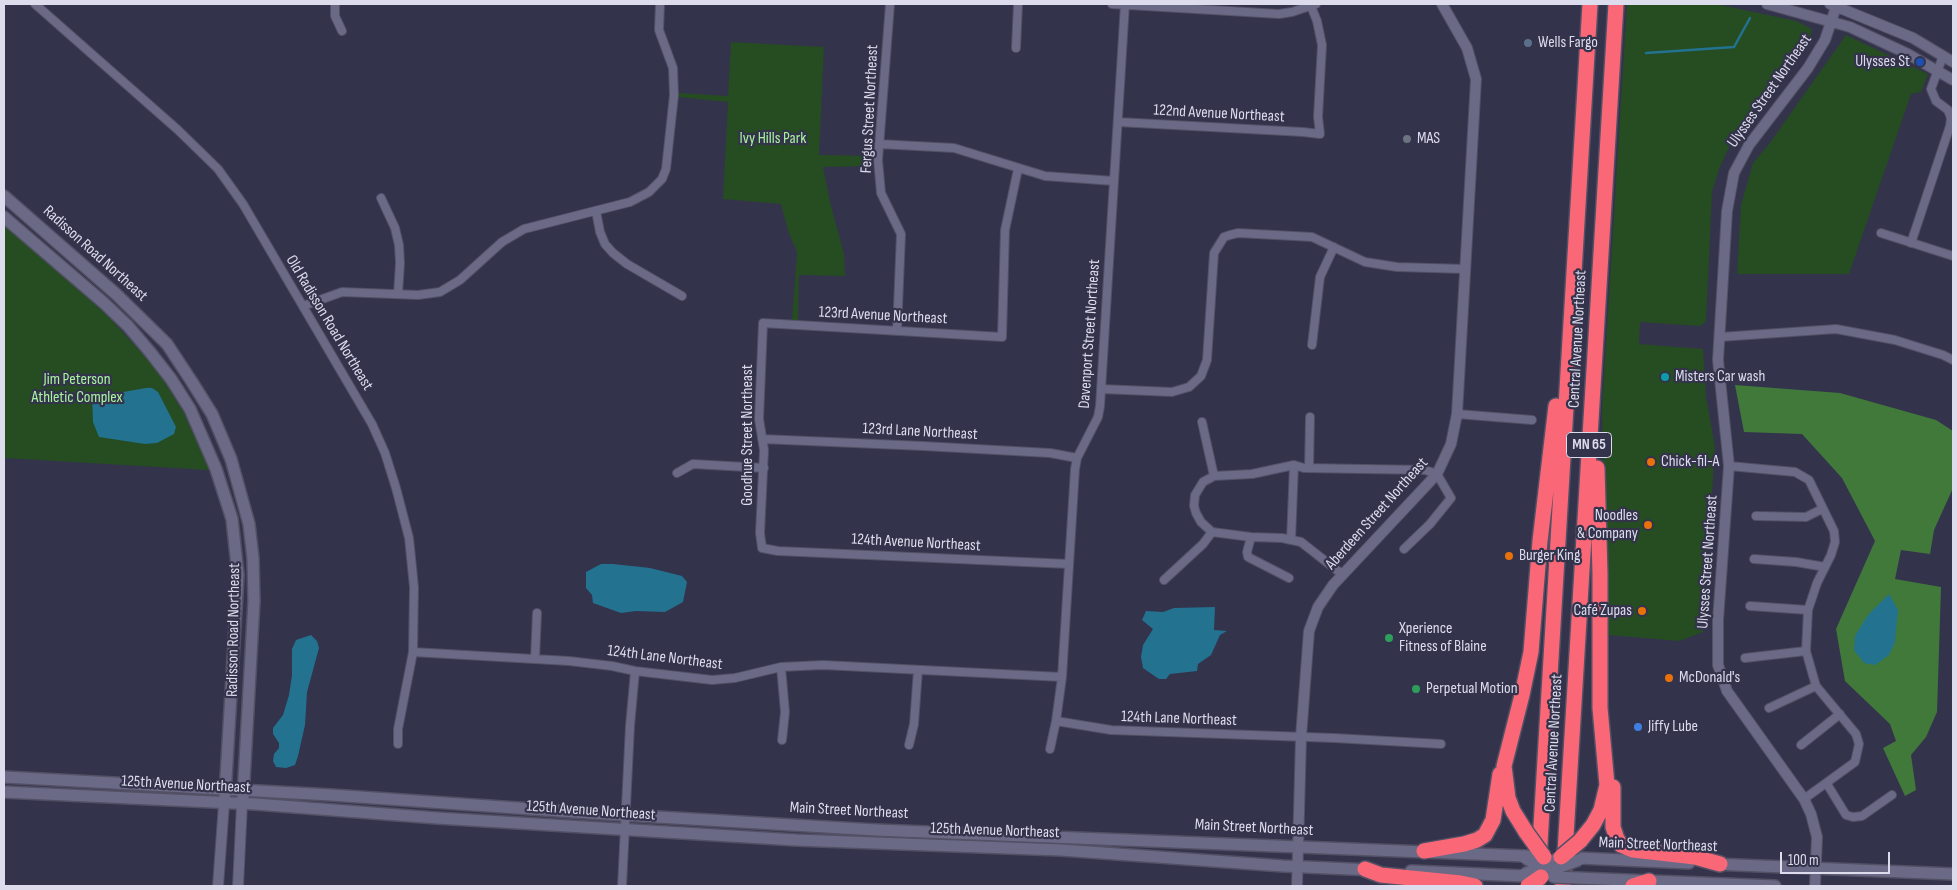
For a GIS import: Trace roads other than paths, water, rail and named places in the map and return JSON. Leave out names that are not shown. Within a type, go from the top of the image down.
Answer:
[{"type":"highway","name":"Central Avenue Northeast","points":[[1550,871],[1571,318],[1590,4]]},
{"type":"highway","name":"Central Avenue Northeast","points":[[1550,871],[1591,399],[1616,4]]},
{"type":"highway","points":[[1424,851],[1477,840],[1485,835],[1492,825],[1500,772],[1504,766],[1531,652],[1540,541],[1563,353],[1571,318]]},
{"type":"highway","points":[[1523,878],[1550,871],[1580,841],[1598,816],[1605,798],[1606,778],[1600,708],[1600,573],[1597,461],[1591,399]]},
{"type":"highway","points":[[1603,741],[1613,782],[1613,827],[1618,842],[1633,850],[1695,857],[1720,864]]},
{"type":"highway","points":[[1504,766],[1508,798],[1513,811],[1550,871]]},
{"type":"highway","points":[[1365,869],[1381,875],[1475,886]]},
{"type":"highway","points":[[1633,886],[1649,881]]},
{"type":"main road","name":"Radisson Road Northeast","points":[[4,196],[116,294],[167,344],[212,414],[231,459],[249,524],[253,558],[254,600],[242,804]]},
{"type":"main road","name":"Radisson Road Northeast","points":[[4,217],[104,303],[128,326],[150,352],[171,379],[190,409],[216,469],[232,519],[238,575],[224,804]]},
{"type":"main road","name":"125th Avenue Northeast","points":[[4,777],[553,810]]},
{"type":"main road","name":"125th Avenue Northeast","points":[[4,792],[242,804],[796,840],[1062,850],[1297,867]]},
{"type":"main road","name":"Main Street Northeast","points":[[553,810],[876,830],[1523,856],[1550,871],[1581,859],[1953,874]]},
{"type":"main road","points":[[1297,867],[1523,878]]},
{"type":"main road","points":[[1550,871],[1580,878],[1775,886]]},
{"type":"street","name":"Old Radisson Road Northeast","points":[[34,4],[192,143],[218,169],[243,204],[372,424],[391,471],[409,538],[412,564],[414,603],[413,652],[398,729],[398,744]]},
{"type":"street","points":[[335,4],[335,16],[342,31]]},
{"type":"street","points":[[303,306],[342,292],[428,295],[445,290],[460,280],[502,242],[518,232],[536,225],[630,202],[642,197],[655,187],[662,179],[668,161],[674,95],[673,68],[659,30],[660,4]]},
{"type":"street","name":"Fergus Street Northeast","points":[[890,4],[878,160],[881,193],[901,234],[896,331]]},
{"type":"street","points":[[1016,48],[1018,4]]},
{"type":"street","points":[[1112,4],[1272,14],[1292,12],[1313,5]]},
{"type":"street","name":"Davenport Street Northeast","points":[[1050,749],[1062,677],[1077,458],[1098,416],[1101,389],[1125,4]]},
{"type":"street","name":"Aberdeen Street Northeast","points":[[1297,867],[1301,737],[1309,631],[1318,607],[1343,575],[1437,474],[1451,444],[1457,414],[1476,79],[1467,48],[1442,4]]},
{"type":"street","points":[[1767,4],[1832,21],[1877,38],[1953,80]]},
{"type":"street","points":[[1835,4],[1913,38],[1953,62]]},
{"type":"street","name":"Ulysses Street Northeast","points":[[1815,886],[1816,829],[1804,799],[1727,691],[1718,665],[1718,620],[1729,466],[1718,360],[1726,211],[1734,173],[1749,145],[1808,68],[1825,40],[1832,21],[1835,4]]},
{"type":"street","name":"122nd Avenue Northeast","points":[[1118,122],[1320,134],[1318,118],[1322,45],[1313,5]]},
{"type":"street","points":[[1911,243],[1950,126],[1951,118],[1948,110],[1936,101],[1931,89],[1943,56]]},
{"type":"street","points":[[879,144],[954,148],[1045,176],[1114,181]]},
{"type":"street","name":"123rd Avenue Northeast","points":[[763,323],[1002,337],[1005,230],[1018,169]]},
{"type":"street","points":[[381,198],[399,245],[398,294]]},
{"type":"street","points":[[596,211],[600,232],[605,244],[613,253],[627,264],[682,296]]},
{"type":"street","points":[[1101,389],[1172,392],[1181,390],[1196,382],[1202,376],[1207,360],[1214,253],[1224,237],[1238,233],[1312,237],[1365,262],[1398,267],[1465,269]]},
{"type":"street","points":[[1881,233],[1953,256]]},
{"type":"street","points":[[1312,345],[1320,277],[1334,247]]},
{"type":"street","name":"Goodhue Street Northeast","points":[[762,548],[760,533],[764,468],[759,419],[763,323]]},
{"type":"street","points":[[1720,337],[1836,329],[1895,340],[1953,360]]},
{"type":"street","points":[[1457,414],[1532,420]]},
{"type":"street","points":[[1308,468],[1310,418]]},
{"type":"street","points":[[1202,422],[1214,476]]},
{"type":"street","name":"123rd Lane Northeast","points":[[762,439],[1050,453],[1077,458]]},
{"type":"street","points":[[676,473],[693,464],[764,468]]},
{"type":"street","points":[[1343,575],[1301,542],[1212,532],[1201,522],[1194,506],[1195,495],[1203,482],[1214,476],[1252,474],[1294,465],[1304,468],[1425,470],[1437,474],[1451,498],[1430,524],[1404,549]]},
{"type":"street","points":[[1291,540],[1294,465]]},
{"type":"street","points":[[1729,466],[1795,472],[1809,480],[1834,531],[1835,542],[1831,555],[1816,582],[1808,610],[1806,651],[1816,686],[1856,734],[1858,748],[1856,762],[1804,799]]},
{"type":"street","points":[[1756,516],[1806,517],[1822,509]]},
{"type":"street","points":[[1164,580],[1203,544],[1212,532]]},
{"type":"street","points":[[1251,537],[1247,552],[1248,557],[1289,578]]},
{"type":"street","name":"124th Avenue Northeast","points":[[762,548],[1069,564]]},
{"type":"street","points":[[1754,560],[1796,562],[1825,567]]},
{"type":"street","points":[[1750,606],[1808,610]]},
{"type":"street","points":[[535,659],[537,613]]},
{"type":"street","points":[[1745,658],[1806,651]]},
{"type":"street","name":"124th Lane Northeast","points":[[413,652],[535,659],[612,666],[635,671],[712,680],[735,678],[781,667],[823,665],[1062,677]]},
{"type":"street","points":[[781,667],[785,712],[782,740]]},
{"type":"street","points":[[909,745],[914,724],[918,670]]},
{"type":"street","points":[[622,886],[635,671]]},
{"type":"street","points":[[1769,708],[1816,686]]},
{"type":"street","points":[[1801,745],[1840,714]]},
{"type":"street","name":"124th Lane Northeast","points":[[1056,721],[1111,730],[1441,744]]},
{"type":"street","points":[[1827,784],[1846,815],[1853,817],[1862,816],[1892,794]]},
{"type":"street","name":"Radisson Road Northeast","points":[[218,886],[224,804]]},
{"type":"street","name":"Radisson Road Northeast","points":[[238,886],[242,804]]},
{"type":"street","points":[[1297,867],[1297,886]]},
{"type":"water","points":[[152,388],[158,392],[176,427],[174,434],[157,443],[145,444],[99,437],[93,422],[92,395],[101,393],[113,399],[123,392]]},
{"type":"water","points":[[601,564],[650,568],[682,576],[687,582],[683,602],[665,612],[636,611],[621,613],[593,603],[592,595],[586,588],[586,572]]},
{"type":"water","points":[[1889,594],[1898,610],[1895,642],[1889,655],[1875,665],[1864,663],[1854,650],[1855,636],[1868,615]]},
{"type":"water","points":[[1215,607],[1214,630],[1227,631],[1220,635],[1211,655],[1198,664],[1197,671],[1170,674],[1166,679],[1159,679],[1143,668],[1141,657],[1143,645],[1153,629],[1142,620],[1146,611],[1163,612],[1174,608]]},
{"type":"water","points":[[311,635],[317,641],[319,648],[307,692],[305,725],[298,756],[295,765],[286,768],[276,767],[273,761],[274,754],[279,748],[279,743],[273,734],[273,728],[283,715],[289,695],[292,675],[292,649],[296,640]]},
{"type":"waterway","points":[[1646,53],[1734,47],[1750,18]]},
{"type":"place","name":"Wells Fargo","points":[[1528,43]]},
{"type":"place","name":"Ulysses St","points":[[1920,62]]},
{"type":"place","name":"MAS","points":[[1407,139]]},
{"type":"place","name":"Misters Car wash","points":[[1665,377]]},
{"type":"place","name":"Chick-fil-A","points":[[1651,462]]},
{"type":"place","name":"Noodles & Company","points":[[1648,525]]},
{"type":"place","name":"Burger King","points":[[1509,556]]},
{"type":"place","name":"Café Zupas","points":[[1642,611]]},
{"type":"place","name":"Xperience Fitness of Blaine","points":[[1389,638]]},
{"type":"place","name":"McDonald's","points":[[1669,678]]},
{"type":"place","name":"Perpetual Motion","points":[[1416,689]]},
{"type":"place","name":"Jiffy Lube","points":[[1638,727]]},
{"type":"park label","name":"Ivy Hills Park","points":[[773,139]]},
{"type":"park label","name":"Jim Peterson Athletic Complex","points":[[77,389]]}]
